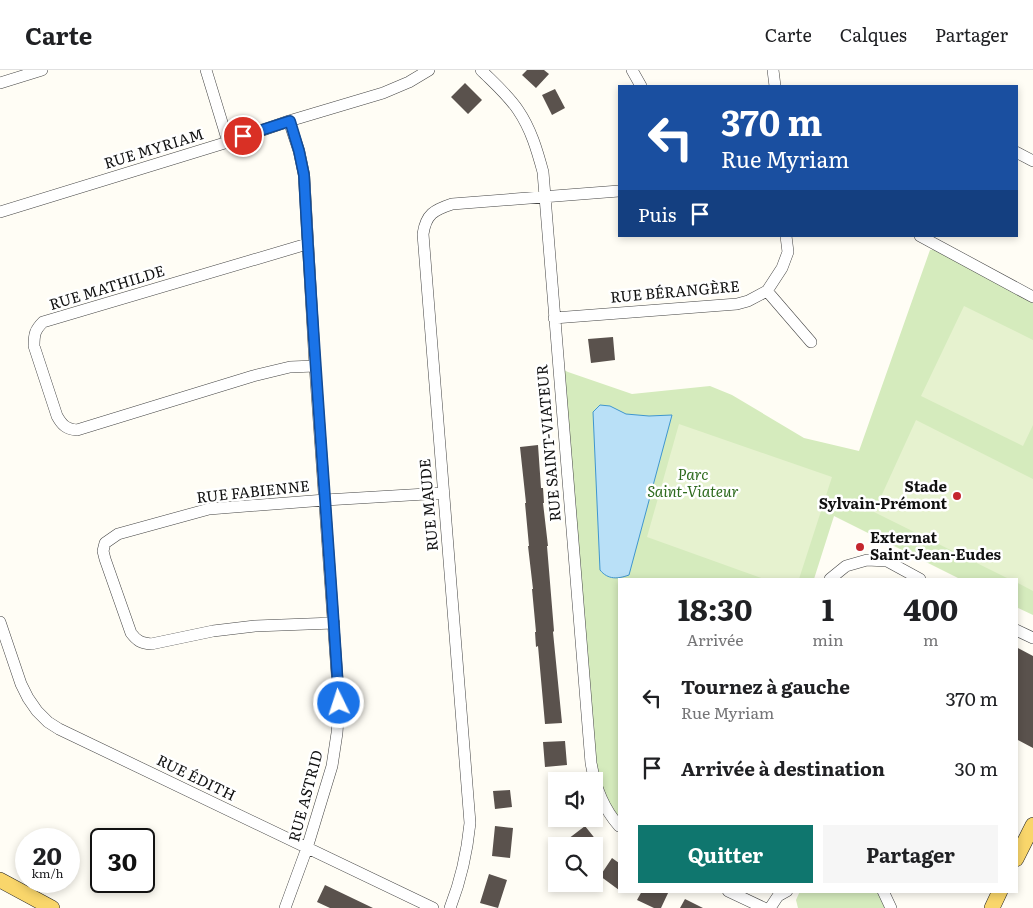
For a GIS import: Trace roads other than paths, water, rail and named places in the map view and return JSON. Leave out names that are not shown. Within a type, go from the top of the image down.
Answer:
[{"type":"main road","points":[[1018,855],[1033,825]]},
{"type":"main road","points":[[0,880],[52,908]]},
{"type":"main road","points":[[992,908],[999,893]]},
{"type":"street","points":[[0,83],[42,70]]},
{"type":"street","points":[[206,70],[228,142]]},
{"type":"street","name":"RUE MYRIAM","points":[[0,212],[383,93],[410,82],[429,70]]},
{"type":"street","name":"RUE SAINT-VIATEUR","points":[[481,70],[519,110],[530,131],[543,172],[591,764],[602,800],[618,825]]},
{"type":"street","points":[[632,70],[640,85]]},
{"type":"street","points":[[773,70],[775,85]]},
{"type":"street","name":"RUE ASTRID","points":[[285,908],[307,848],[332,766],[339,703],[315,366],[304,175],[290,121]]},
{"type":"street","points":[[1018,153],[1033,161]]},
{"type":"street","points":[[544,197],[618,191]]},
{"type":"street","name":"RUE MAUDE","points":[[450,908],[465,863],[470,823],[423,234],[425,223],[430,215],[439,208],[452,204],[544,197]]},
{"type":"street","points":[[786,237],[788,252],[782,268],[767,291],[812,342]]},
{"type":"street","points":[[922,237],[1033,297]]},
{"type":"street","name":"RUE MATHILDE","points":[[307,244],[44,322],[34,335],[34,346],[57,416],[62,425],[69,429],[77,430],[253,376],[290,368],[315,366]]},
{"type":"street","name":"RUE BÉRANGÈRE","points":[[554,318],[736,304],[748,301],[767,291]]},
{"type":"street","name":"RUE FABIENNE","points":[[334,623],[255,626],[143,644],[136,640],[131,633],[103,551],[105,543],[118,534],[209,509],[443,492]]},
{"type":"street","points":[[831,578],[846,566],[866,560],[887,561],[918,578]]},
{"type":"street","name":"RUE ÉDITH","points":[[0,622],[24,691],[37,711],[48,722],[433,908]]},
{"type":"street","points":[[1018,631],[1033,638]]},
{"type":"street","points":[[732,893],[764,908]]},
{"type":"street","points":[[770,908],[778,896],[783,893]]},
{"type":"street","points":[[884,893],[891,908]]},
{"type":"water","points":[[600,405],[610,406],[626,414],[672,415],[629,575],[617,578],[606,576],[600,570],[593,412]]},
{"type":"place","name":"Stade Sylvain-Prémont","points":[[957,496]]},
{"type":"place","name":"Externat Saint-Jean-Eudes","points":[[860,547]]},
{"type":"park label","name":"Parc Saint-Viateur","points":[[693,484]]}]
